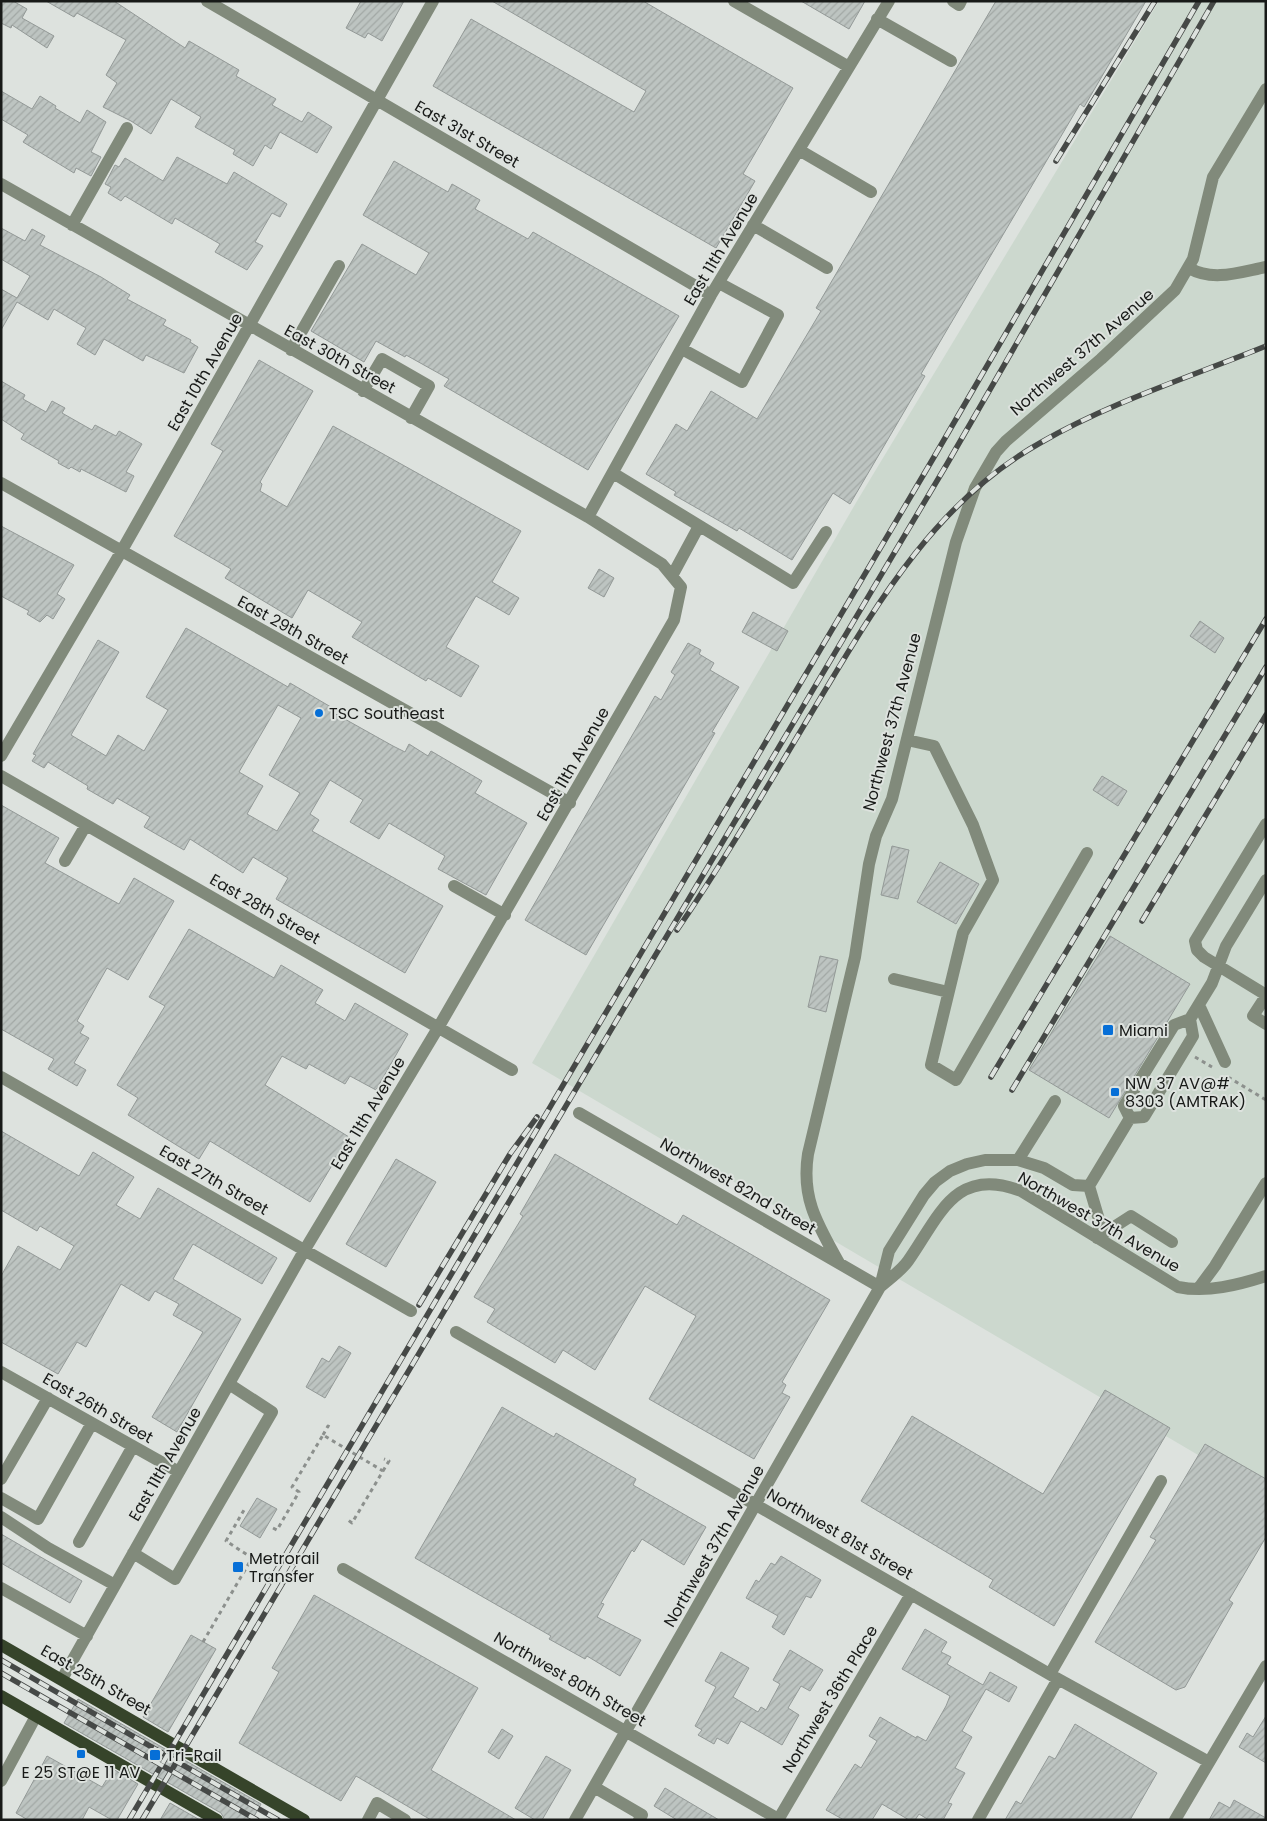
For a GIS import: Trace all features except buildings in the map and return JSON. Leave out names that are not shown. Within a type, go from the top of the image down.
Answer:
[{"type":"main road","name":"East 25th Street","points":[[1,1645],[304,1820]]},
{"type":"main road","points":[[1,1696],[153,1781],[217,1820]]},
{"type":"street","name":"East 31st Street","points":[[207,1],[711,295]]},
{"type":"street","name":"East 10th Avenue","points":[[1,756],[120,552],[433,1]]},
{"type":"street","points":[[734,1],[849,67]]},
{"type":"street","name":"East 11th Avenue","points":[[588,517],[711,295],[889,1]]},
{"type":"street","points":[[953,1],[959,5],[961,1]]},
{"type":"street","points":[[878,19],[951,61]]},
{"type":"street","name":"Northwest 37th Avenue","points":[[839,1263],[810,1207],[806,1186],[806,1165],[855,957],[868,864],[876,836],[892,799],[958,536],[975,488],[992,458],[1012,435],[1101,359],[1169,297],[1189,268],[1199,241],[1213,176],[1266,89]]},
{"type":"street","points":[[72,225],[127,128]]},
{"type":"street","points":[[799,150],[871,192]]},
{"type":"street","name":"East 30th Street","points":[[1,184],[588,517],[662,564]]},
{"type":"street","points":[[753,225],[827,268]]},
{"type":"street","points":[[291,350],[339,266]]},
{"type":"street","points":[[1189,268],[1202,274],[1214,276],[1266,268]]},
{"type":"street","points":[[682,349],[742,382],[778,315],[719,283]]},
{"type":"street","points":[[363,391],[382,359],[429,386],[411,418]]},
{"type":"street","points":[[613,472],[793,583],[826,532]]},
{"type":"street","name":"East 29th Street","points":[[1,483],[120,552],[570,803]]},
{"type":"street","points":[[672,576],[699,526]]},
{"type":"street","name":"East 11th Avenue","points":[[62,1679],[304,1251],[570,803],[674,620],[681,587],[662,564]]},
{"type":"street","points":[[907,740],[934,746],[973,825],[993,880],[963,933],[931,1065],[956,1080],[1087,853]]},
{"type":"street","name":"East 28th Street","points":[[1,776],[512,1070]]},
{"type":"street","points":[[1266,824],[1197,936],[1197,950],[1218,966],[1266,995],[1253,1016],[1266,1024]]},
{"type":"street","points":[[65,860],[86,825]]},
{"type":"street","points":[[1130,1118],[1124,1106],[1174,1024],[1190,1019],[1199,1005],[1212,983],[1226,946],[1266,880]]},
{"type":"street","points":[[454,886],[504,915]]},
{"type":"street","points":[[894,978],[948,992]]},
{"type":"street","points":[[1199,1005],[1225,1062]]},
{"type":"street","points":[[1130,1118],[1144,1117],[1193,1036],[1190,1019]]},
{"type":"street","name":"East 27th Street","points":[[1,1077],[411,1312]]},
{"type":"street","points":[[1018,1160],[1055,1101]]},
{"type":"street","name":"Northwest 82nd Street","points":[[579,1113],[880,1288]]},
{"type":"street","points":[[1097,1238],[1100,1223],[1089,1186],[1130,1118]]},
{"type":"street","name":"Northwest 37th Avenue","points":[[575,1820],[880,1288],[889,1251],[919,1202],[935,1182],[950,1171],[967,1164],[994,1159],[1018,1160],[1044,1168],[1074,1185],[1089,1186]]},
{"type":"street","points":[[1198,1289],[1215,1266],[1266,1183]]},
{"type":"street","name":"Northwest 37th Avenue","points":[[880,1288],[907,1262],[943,1206],[957,1194],[980,1185],[998,1185],[1021,1191],[1173,1285],[1198,1289],[1230,1286],[1266,1276]]},
{"type":"street","points":[[1097,1238],[1131,1216],[1172,1242]]},
{"type":"street","name":"Northwest 81st Street","points":[[456,1332],[1054,1676],[1209,1762]]},
{"type":"street","name":"East 26th Street","points":[[1,1372],[179,1472]]},
{"type":"street","points":[[133,1554],[175,1579],[272,1412],[229,1384]]},
{"type":"street","points":[[1,1479],[48,1398]]},
{"type":"street","points":[[1,1498],[38,1519],[92,1423]]},
{"type":"street","points":[[80,1542],[133,1446]]},
{"type":"street","points":[[978,1820],[1054,1676],[1161,1481]]},
{"type":"street","points":[[1,1517],[48,1548],[116,1585]]},
{"type":"street","name":"Northwest 80th Street","points":[[343,1569],[779,1819]]},
{"type":"street","points":[[1,1588],[87,1636]]},
{"type":"street","name":"Northwest 36th Place","points":[[779,1819],[911,1594]]},
{"type":"street","points":[[1175,1820],[1209,1762],[1262,1683],[1266,1666]]},
{"type":"street","points":[[1,1781],[36,1716]]},
{"type":"street","points":[[594,1787],[642,1815],[639,1820]]},
{"type":"street","points":[[368,1820],[377,1803],[405,1820]]},
{"type":"path","points":[[273,1528],[276,1530],[299,1492],[292,1487],[328,1426],[332,1428]]},
{"type":"path","points":[[323,1435],[383,1471]]},
{"type":"path","points":[[348,1520],[352,1523],[383,1471],[388,1462],[384,1459]]},
{"type":"path","points":[[203,1642],[252,1558],[226,1542],[244,1510]]},
{"type":"shaded area","points":[[1159,1],[1266,1],[1266,1495],[532,1063],[857,501]]},
{"type":"railway","points":[[1056,161],[1155,1]]},
{"type":"railway","points":[[129,1820],[934,457],[1199,1]]},
{"type":"railway","points":[[142,1820],[947,464],[1214,1]]},
{"type":"railway","points":[[677,930],[728,851],[881,601],[935,529],[967,497],[1001,468],[1067,428],[1123,402],[1266,346]]},
{"type":"railway","points":[[991,1077],[1266,619]]},
{"type":"railway","points":[[1012,1090],[1266,667]]},
{"type":"railway","points":[[1142,921],[1266,715]]},
{"type":"railway","points":[[419,1305],[510,1154],[537,1117]]},
{"type":"railway","points":[[1,1660],[278,1820]]},
{"type":"railway","points":[[1,1673],[257,1820]]},
{"type":"place","name":"TSC Southeast","points":[[319,713]]},
{"type":"place","name":"Miami","points":[[1108,1030]]},
{"type":"place","name":"NW 37 AV@# 8303 (AMTRAK)","points":[[1115,1092]]},
{"type":"place","name":"Metrorail Transfer","points":[[238,1567]]},
{"type":"place","name":"E 25 ST@E 11 AV","points":[[81,1754]]},
{"type":"place","name":"Tri-Rail","points":[[155,1755]]}]
